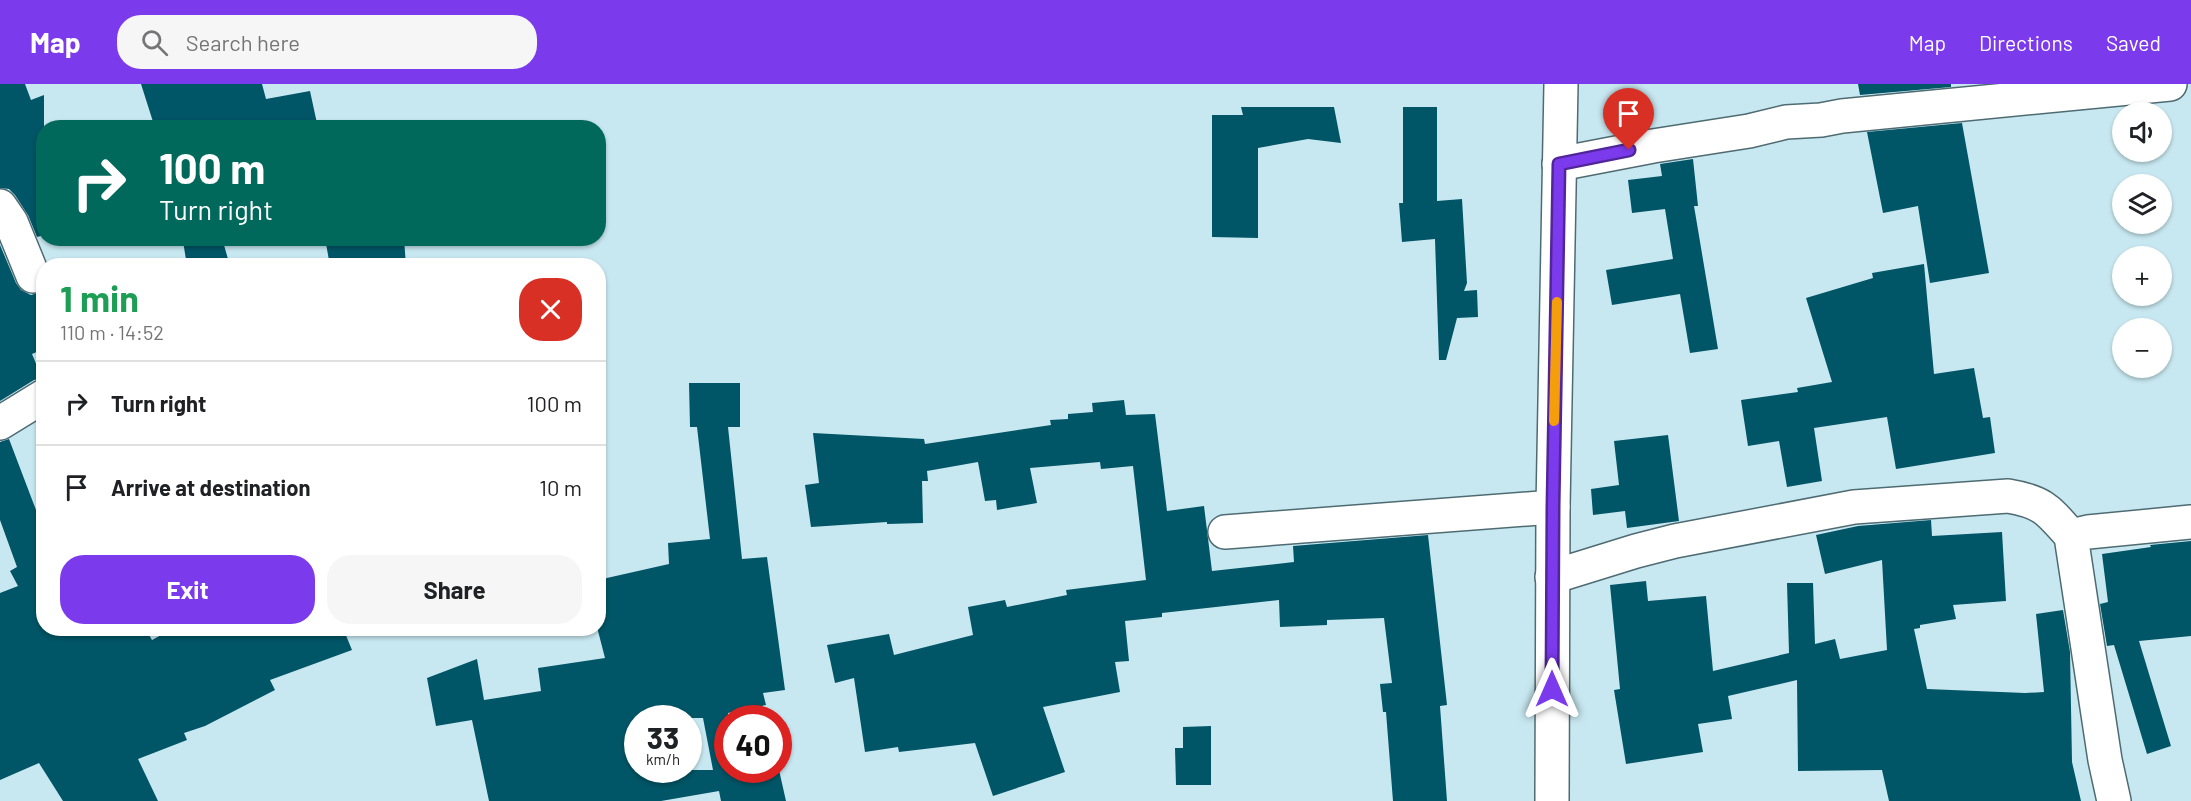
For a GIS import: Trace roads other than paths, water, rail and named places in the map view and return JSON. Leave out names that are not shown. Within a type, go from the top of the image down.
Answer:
[{"type":"street","points":[[1552,801],[1552,578],[1561,84]]},
{"type":"street","points":[[1559,164],[1749,131],[1786,122],[2170,84]]},
{"type":"street","points":[[0,206],[11,222],[33,276]]},
{"type":"street","points":[[0,423],[36,402]]},
{"type":"street","points":[[1552,578],[1675,541],[1854,507],[2008,496],[2028,500],[2046,508],[2071,536],[2105,760],[2114,801]]},
{"type":"street","points":[[1226,532],[1553,507]]},
{"type":"street","points":[[2071,536],[2088,532],[2191,522]]}]
